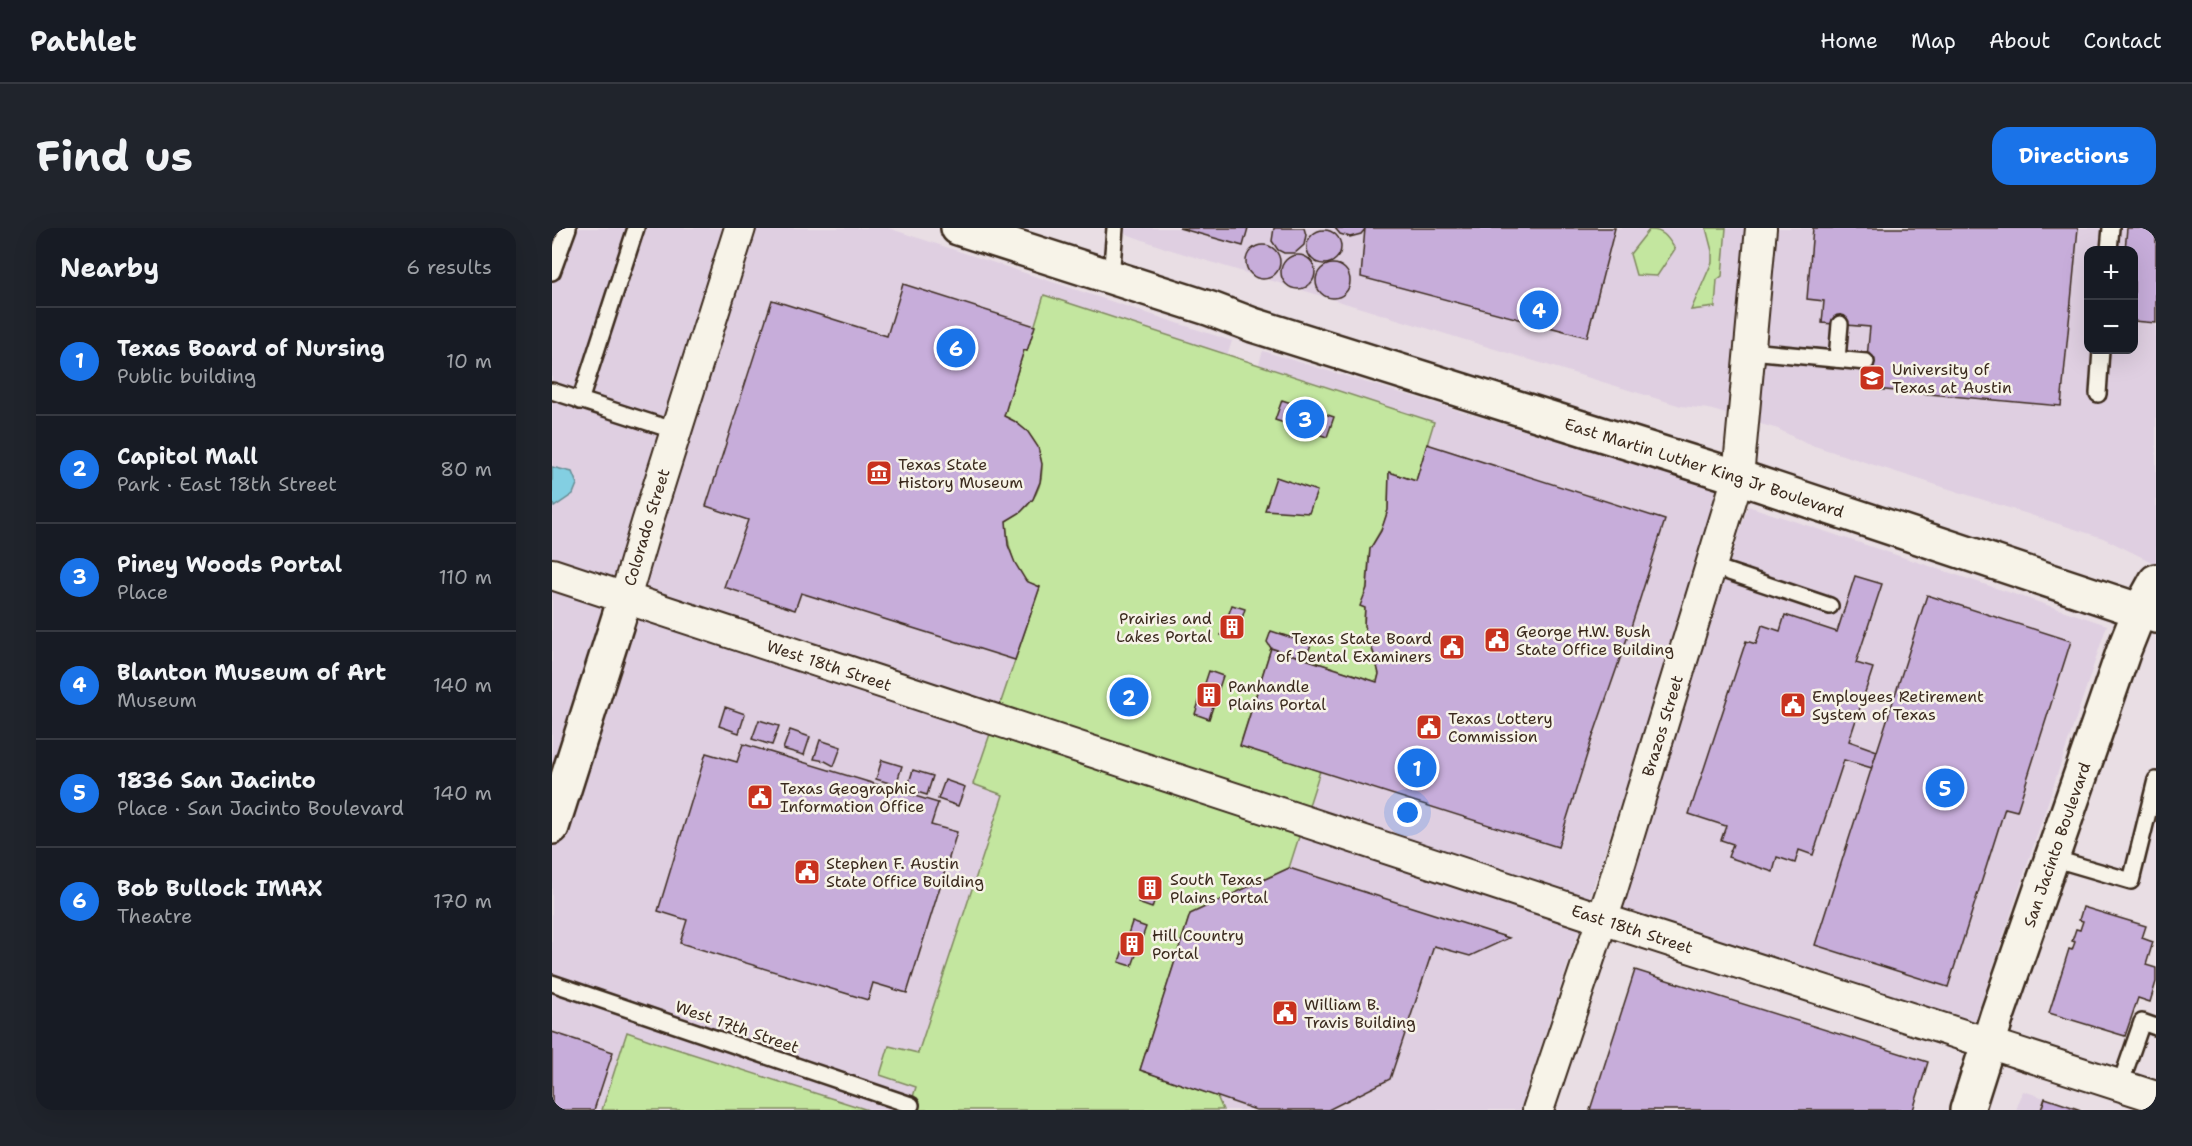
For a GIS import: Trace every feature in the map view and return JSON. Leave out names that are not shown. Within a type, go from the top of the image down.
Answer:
[{"type":"main road","name":"East Martin Luther King Jr Boulevard","points":[[958,228],[1211,309],[1253,325],[1738,477],[2148,613]]},
{"type":"main road","name":"San Jacinto Boulevard","points":[[1967,1110],[1988,1042],[2120,661],[2148,613],[2156,581]]},
{"type":"main road","name":"Colorado Street","points":[[552,827],[559,781],[625,598]]},
{"type":"street","name":"Colorado Street","points":[[625,598],[740,228]]},
{"type":"street","name":"Brazos Street","points":[[1538,1110],[1602,919],[1738,477],[1761,228]]},
{"type":"street","name":"West 18th Street","points":[[552,574],[1109,756]]},
{"type":"street","name":"East 18th Street","points":[[1109,756],[1602,919],[2156,1097]]},
{"type":"lane","points":[[552,272],[568,228]]},
{"type":"lane","points":[[580,401],[636,228]]},
{"type":"lane","points":[[1112,278],[1115,228]]},
{"type":"lane","points":[[2109,246],[2111,228]]},
{"type":"lane","points":[[1837,359],[1840,324]]},
{"type":"lane","points":[[1751,351],[1866,362]]},
{"type":"lane","points":[[2098,394],[2101,354]]},
{"type":"lane","points":[[552,391],[676,432]]},
{"type":"lane","points":[[1711,566],[1830,606]]},
{"type":"lane","points":[[2052,858],[2131,881],[2156,780]]},
{"type":"lane","name":"West 17th Street","points":[[552,983],[911,1105]]},
{"type":"lane","points":[[2120,1085],[2142,1022],[2156,1027]]},
{"type":"shaded area","points":[[552,228],[888,228],[1232,341],[978,1110],[552,1110]]},
{"type":"shaded area","name":"University of Texas at Austin","points":[[1110,228],[2156,228],[2156,564],[2103,538],[1805,443],[1778,429],[1709,409],[1681,406],[1165,248]]},
{"type":"shaded area","points":[[1263,351],[1723,491],[1520,1110],[1013,1110]]},
{"type":"shaded area","points":[[1748,506],[2107,625],[1975,1021],[1618,910]]},
{"type":"shaded area","points":[[2023,1091],[2082,1110],[2016,1110]]},
{"type":"green space","points":[[1706,228],[1726,228],[1722,276],[1717,280],[1715,307],[1691,310],[1712,262],[1712,251]]},
{"type":"green space","points":[[1649,230],[1662,233],[1675,249],[1657,276],[1636,275],[1630,254]]},
{"type":"green space","points":[[1044,295],[1434,422],[1416,481],[1389,472],[1388,510],[1383,526],[1370,549],[1364,619],[1365,633],[1379,674],[1377,682],[1271,648],[1240,745],[1320,771],[1289,868],[1190,914],[1140,1070],[1217,1096],[1223,1110],[909,1110],[916,1087],[880,1075],[889,1046],[918,1053],[1003,795],[973,784],[1040,587],[1026,581],[1017,569],[1009,544],[1006,521],[1022,511],[1033,499],[1042,472],[1041,459],[1036,445],[1028,434],[1018,423],[1004,416]]},
{"type":"green space","points":[[627,1032],[658,1043],[868,1110],[602,1110]]},
{"type":"water","points":[[552,467],[572,472],[577,484],[573,494],[554,507],[552,501]]},
{"type":"building","points":[[1179,228],[1248,228],[1243,246]]},
{"type":"building","points":[[1274,228],[1304,228],[1306,235],[1304,245],[1295,253],[1284,253],[1278,250],[1272,241]]},
{"type":"building","points":[[1335,228],[1366,228],[1361,234],[1350,237],[1340,234]]},
{"type":"building","points":[[1365,228],[1615,228],[1587,337],[1361,277]]},
{"type":"building","points":[[1813,228],[2078,228],[2061,406],[1864,388],[1870,327],[1822,323],[1824,301],[1807,299]]},
{"type":"building","points":[[2127,228],[2156,228],[2156,323],[2138,321],[2138,246],[2125,246]]},
{"type":"building","points":[[1324,230],[1336,235],[1341,247],[1336,259],[1324,264],[1312,259],[1307,247],[1312,235]]},
{"type":"building","points":[[1263,245],[1275,250],[1280,262],[1275,274],[1263,279],[1251,274],[1246,262],[1251,250]]},
{"type":"building","points":[[1298,255],[1310,260],[1315,272],[1310,284],[1298,289],[1286,284],[1281,272],[1286,260]]},
{"type":"building","points":[[1333,264],[1345,269],[1350,281],[1345,293],[1333,298],[1321,293],[1316,281],[1321,269]]},
{"type":"building","name":"Texas State History Museum","points":[[903,284],[1035,326],[1027,351],[1024,350],[1004,416],[1028,432],[1038,447],[1042,464],[1040,482],[1033,499],[1021,512],[1006,521],[1008,545],[1015,563],[1026,581],[1040,587],[1015,660],[801,593],[795,610],[724,587],[748,520],[706,506],[772,300],[887,336]]},
{"type":"building","points":[[1282,400],[1334,417],[1327,437],[1275,420]]},
{"type":"building","name":"George H.W. Bush State Office Building","points":[[1427,444],[1665,520],[1558,847],[1240,746],[1271,648],[1377,682],[1379,674],[1364,626],[1365,608],[1360,606],[1367,588],[1370,549],[1381,531],[1388,510],[1389,472],[1416,481]]},
{"type":"building","points":[[1276,477],[1317,491],[1309,513],[1265,510]]},
{"type":"building","name":"Employees Retirement System of Texas","points":[[1855,576],[1882,584],[1856,663],[1873,668],[1849,741],[1877,751],[1872,768],[1844,760],[1813,855],[1799,850],[1795,863],[1777,857],[1773,872],[1728,857],[1733,844],[1721,840],[1726,826],[1689,814],[1746,641],[1756,644],[1762,625],[1780,631],[1785,615],[1837,632]]},
{"type":"building","points":[[1927,595],[2071,641],[2017,811],[2005,808],[1948,987],[1815,945]]},
{"type":"building","name":"Prairies and Lakes Portal","points":[[1232,605],[1245,609],[1235,640],[1221,635]]},
{"type":"building","points":[[1271,631],[1311,644],[1306,659],[1271,648],[1267,642]]},
{"type":"building","name":"Panhandle Plains Portal","points":[[1209,671],[1223,676],[1209,719],[1195,714]]},
{"type":"building","points":[[725,707],[745,714],[739,733],[719,726]]},
{"type":"building","points":[[759,720],[779,726],[772,745],[752,739]]},
{"type":"building","points":[[790,730],[810,737],[804,755],[783,749]]},
{"type":"building","points":[[820,740],[841,747],[834,766],[814,759]]},
{"type":"building","name":"Stephen F. Austin State Office Building","points":[[743,744],[938,803],[931,825],[957,832],[907,993],[873,983],[868,1000],[680,943],[687,920],[658,911],[706,753],[737,762]]},
{"type":"building","points":[[882,760],[902,766],[896,785],[876,779]]},
{"type":"building","points":[[913,770],[933,776],[927,795],[907,789]]},
{"type":"building","points":[[945,780],[965,787],[958,806],[938,799]]},
{"type":"building","name":"William B. Travis Building","points":[[1289,868],[1509,938],[1470,956],[1434,946],[1390,1079],[1328,1110],[1256,1110],[1140,1070],[1190,914]]},
{"type":"building","name":"South Texas Plains Portal","points":[[1147,877],[1160,882],[1152,908],[1138,903]]},
{"type":"building","points":[[2083,907],[2146,926],[2142,938],[2153,942],[2146,965],[2156,968],[2156,982],[2150,1002],[2138,998],[2125,1036],[2049,1013],[2069,949],[2072,950],[2075,942],[2072,941],[2076,929],[2080,930],[2083,921],[2079,920]]},
{"type":"building","name":"Hill Country Portal","points":[[1132,922],[1146,927],[1132,966],[1119,962]]},
{"type":"building","points":[[1635,970],[1928,1062],[1913,1110],[1590,1110]]},
{"type":"building","points":[[552,1032],[613,1052],[594,1110],[552,1110]]},
{"type":"building","points":[[2045,1098],[2081,1110],[2041,1110]]},
{"type":"place","name":"Blanton Museum of Art","points":[[1539,310]]},
{"type":"place","name":"Bob Bullock IMAX","points":[[956,348]]},
{"type":"place","name":"University of Texas at Austin","points":[[1872,378]]},
{"type":"place","name":"Piney Woods Portal","points":[[1305,419]]},
{"type":"place","name":"Texas State History Museum","points":[[879,473]]},
{"type":"place","name":"Prairies and Lakes Portal","points":[[1232,627]]},
{"type":"place","name":"George H.W. Bush State Office Building","points":[[1497,640]]},
{"type":"place","name":"Texas State Board of Dental Examiners","points":[[1452,647]]},
{"type":"place","name":"Panhandle Plains Portal","points":[[1209,695]]},
{"type":"place","name":"Capitol Mall","points":[[1129,697]]},
{"type":"place","name":"Employees Retirement System of Texas","points":[[1793,705]]},
{"type":"place","name":"Texas Lottery Commission","points":[[1429,727]]},
{"type":"place","name":"Texas Board of Nursing","points":[[1417,768]]},
{"type":"place","name":"1836 San Jacinto","points":[[1945,788]]},
{"type":"place","name":"Texas Geographic Information Office","points":[[760,797]]},
{"type":"place","name":"Stephen F. Austin State Office Building","points":[[807,872]]},
{"type":"place","name":"South Texas Plains Portal","points":[[1150,888]]},
{"type":"place","name":"Hill Country Portal","points":[[1132,944]]},
{"type":"place","name":"William B. Travis Building","points":[[1285,1013]]}]
